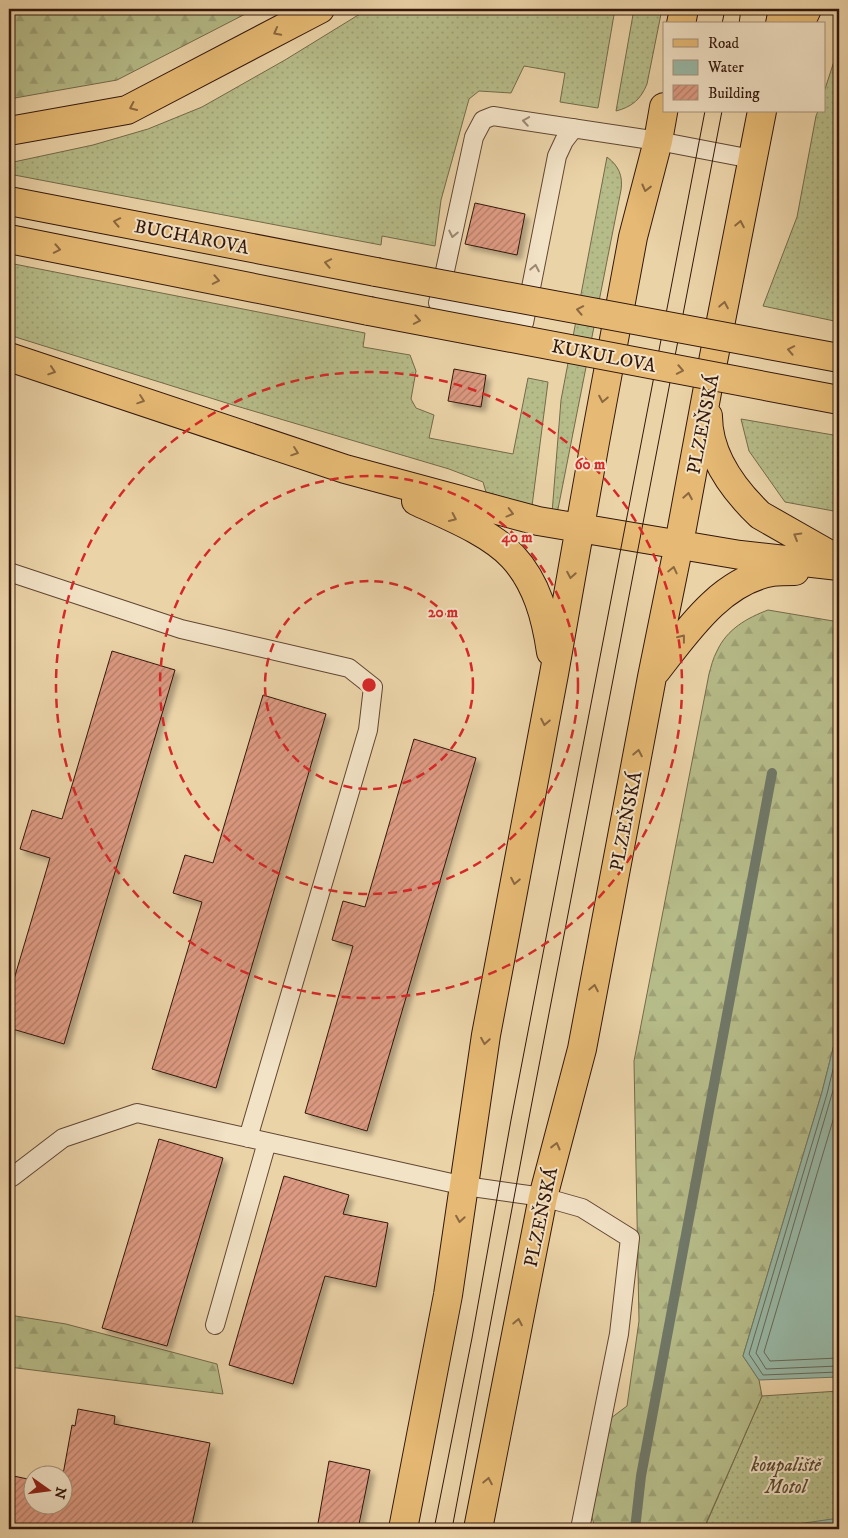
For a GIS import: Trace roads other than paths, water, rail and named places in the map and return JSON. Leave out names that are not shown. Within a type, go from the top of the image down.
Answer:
[{"type":"main road","points":[[9,131],[127,110],[320,9]]},
{"type":"main road","points":[[681,22],[684,9]]},
{"type":"main road","points":[[780,22],[783,9]]},
{"type":"main road","points":[[801,22],[807,9]]},
{"type":"main road","points":[[403,1529],[448,1296],[486,1035],[554,674],[596,432],[633,237],[658,141],[663,112]]},
{"type":"main road","name":"PLZEŇSKÁ","points":[[478,1529],[543,1197],[582,1048],[762,112]]},
{"type":"main road","name":"BUCHAROVA","points":[[9,201],[376,272]]},
{"type":"main road","name":"BUCHAROVA","points":[[9,239],[369,311]]},
{"type":"main road","name":"KUKULOVA","points":[[376,272],[839,358]]},
{"type":"main road","name":"KUKULOVA","points":[[369,311],[839,400]]},
{"type":"main road","points":[[9,357],[345,468],[538,521],[740,555],[839,567]]},
{"type":"main road","points":[[708,387],[708,420],[712,443],[729,479],[740,494],[760,515],[839,560]]},
{"type":"main road","points":[[345,468],[461,522],[493,541],[512,556],[522,569],[543,610],[549,636],[554,674]]},
{"type":"main road","points":[[652,676],[691,626],[715,602],[748,580],[771,572],[839,567]]},
{"type":"lane","points":[[574,128],[564,141],[557,156],[524,323],[438,303],[474,137],[483,120],[493,116],[574,128],[658,141],[752,159]]},
{"type":"lane","points":[[9,572],[180,629],[349,668],[373,687],[368,730],[248,1138]]},
{"type":"lane","points":[[9,1176],[12,1177],[63,1138],[138,1113],[465,1186],[543,1197],[582,1208],[630,1238],[619,1334],[580,1529]]},
{"type":"lane","points":[[214,1325],[267,1142]]},
{"type":"water","points":[[839,1025],[839,1377],[759,1380],[743,1356],[822,1092]]},
{"type":"water","points":[[839,1518],[839,1529],[769,1529],[777,1527]]},
{"type":"waterway","points":[[635,1529],[641,1476],[772,773]]},
{"type":"tram line","points":[[722,22],[725,9]]},
{"type":"tram line","points":[[739,22],[741,9]]},
{"type":"tram line","points":[[434,1529],[705,112]]},
{"type":"tram line","points":[[452,1529],[722,112]]},
{"type":"park label","name":"koupaliště Motol","points":[[786,1475]]}]
